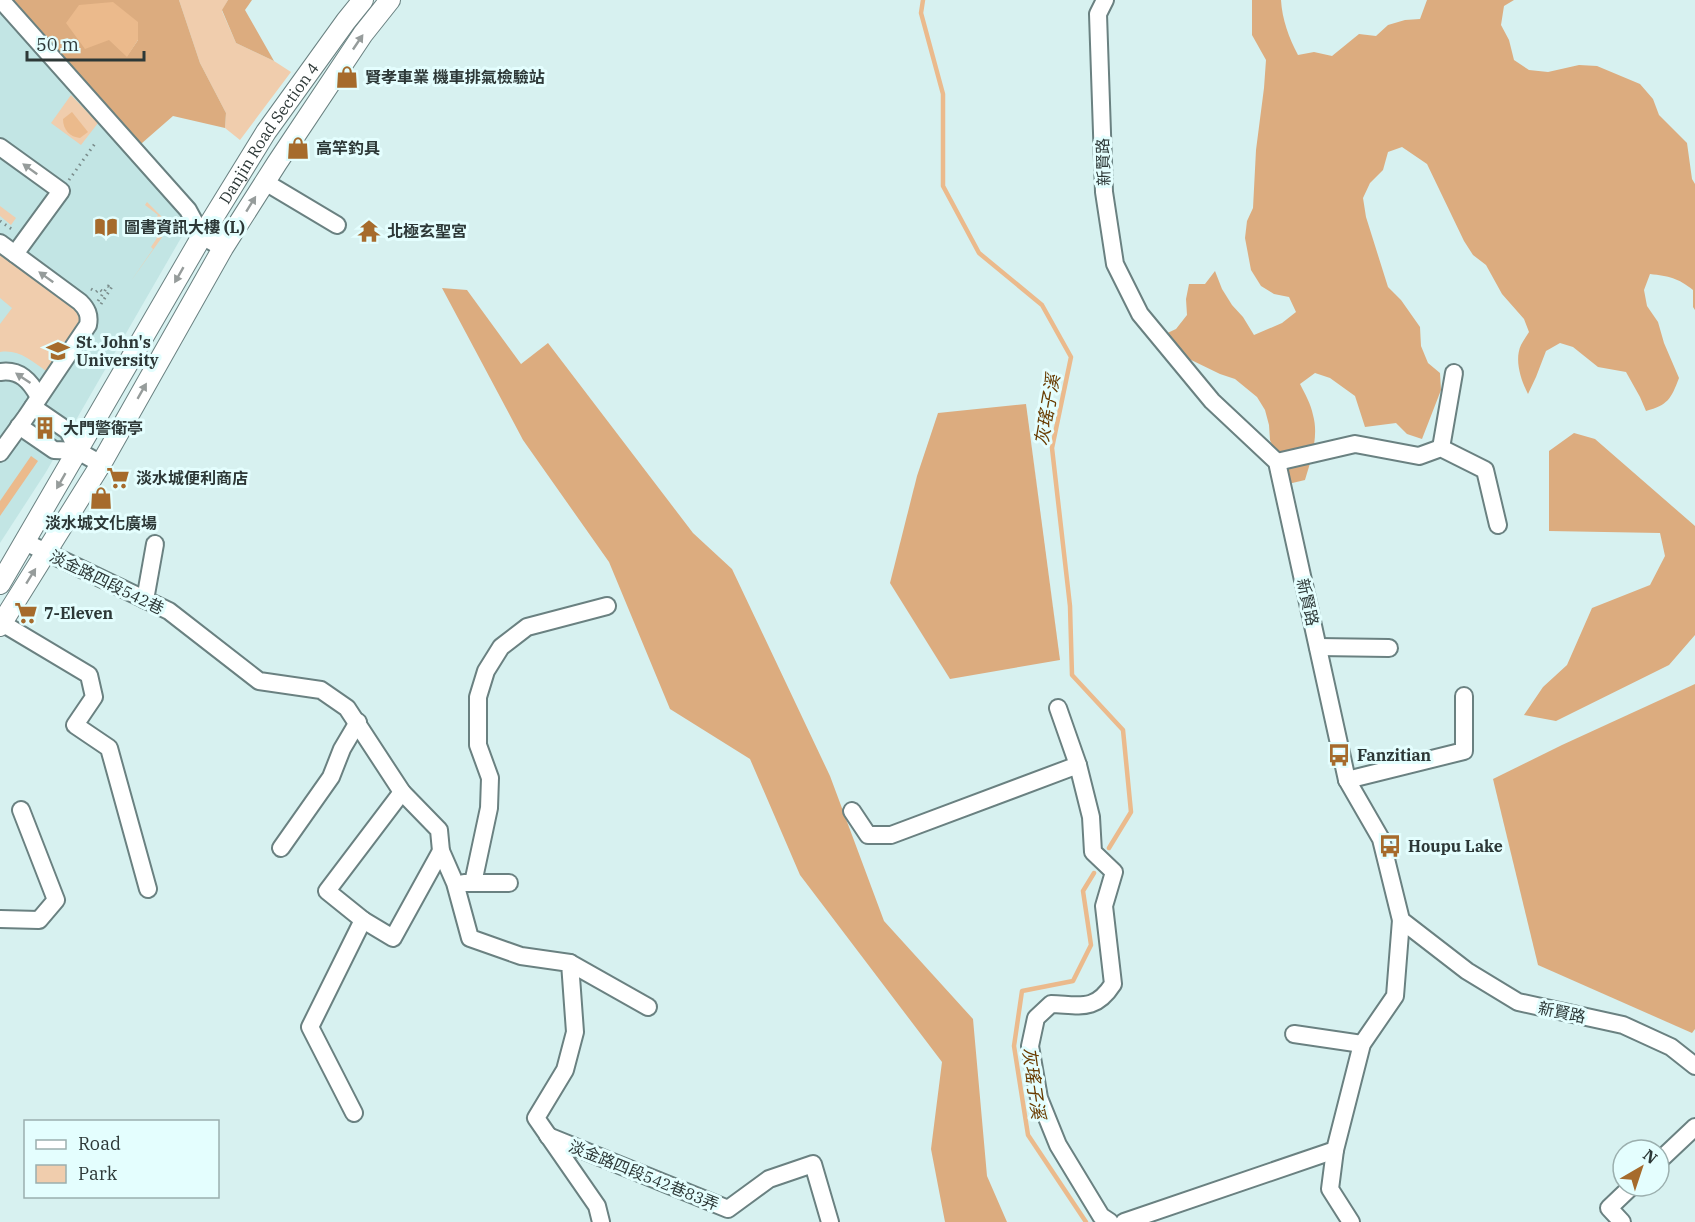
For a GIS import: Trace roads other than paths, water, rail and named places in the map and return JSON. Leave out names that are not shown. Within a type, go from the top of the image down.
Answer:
[{"type":"main road","name":"Danjin Road Section 4","points":[[0,584],[202,236],[266,132],[363,0]]},
{"type":"main road","name":"Danjin Road Section 4","points":[[1,625],[101,464],[224,248],[265,182],[363,34],[390,0]]},
{"type":"street","points":[[1,0],[188,210],[202,236],[224,248]]},
{"type":"street","name":"新賢路","points":[[1105,0],[1098,14],[1104,192],[1115,264],[1140,314],[1212,401],[1277,462],[1347,780],[1381,838],[1401,920],[1467,971],[1518,1002],[1623,1025],[1671,1047],[1695,1066]]},
{"type":"street","points":[[0,147],[61,191],[15,254]]},
{"type":"street","points":[[265,182],[337,225]]},
{"type":"street","points":[[0,243],[93,312],[88,325],[36,402],[12,430],[0,453]]},
{"type":"street","points":[[0,372],[18,373],[32,383],[36,402],[68,431],[78,451]]},
{"type":"street","points":[[1441,448],[1454,373]]},
{"type":"street","points":[[12,430],[54,450],[78,451],[101,464]]},
{"type":"street","points":[[1277,462],[1355,444],[1419,456],[1441,448],[1485,470],[1498,525]]},
{"type":"street","name":"淡金路四段542巷","points":[[25,542],[168,611],[259,681],[321,690],[347,708],[402,792],[439,830],[441,851],[454,883],[470,938],[520,956],[570,963]]},
{"type":"street","points":[[145,600],[155,544]]},
{"type":"street","points":[[473,883],[489,808],[490,778],[478,745],[478,697],[486,671],[501,647],[526,627],[607,606]]},
{"type":"street","points":[[1,625],[89,675],[94,697],[75,725],[109,748],[148,889]]},
{"type":"street","points":[[1318,647],[1389,648]]},
{"type":"street","points":[[1347,780],[1464,752],[1464,696]]},
{"type":"street","points":[[1058,708],[1078,765],[1091,817],[1092,852],[1114,872],[1104,906],[1113,984],[1105,996],[1089,1005],[1051,1004],[1036,1018],[1030,1046],[1040,1098],[1058,1145],[1101,1216],[1110,1222]]},
{"type":"street","points":[[282,848],[331,777],[342,749],[358,722]]},
{"type":"street","points":[[852,811],[868,835],[891,835],[1078,765]]},
{"type":"street","points":[[402,792],[327,891],[363,920],[393,939],[441,851]]},
{"type":"street","points":[[0,919],[39,920],[56,900],[21,810]]},
{"type":"street","points":[[454,883],[509,883]]},
{"type":"street","points":[[354,1113],[310,1027],[363,920]]},
{"type":"street","points":[[1351,1222],[1330,1189],[1335,1150],[1362,1044],[1395,996],[1401,920]]},
{"type":"street","points":[[570,963],[648,1007]]},
{"type":"street","points":[[570,963],[575,1032],[564,1070],[536,1118],[597,1206],[601,1222]]},
{"type":"street","points":[[1294,1034],[1362,1044]]},
{"type":"street","points":[[1671,1150],[1695,1127]]},
{"type":"street","name":"淡金路四段542巷83弄","points":[[547,1136],[728,1209],[769,1179],[813,1164],[830,1222]]},
{"type":"street","points":[[1124,1222],[1335,1150]]},
{"type":"street","points":[[1619,1198],[1609,1208],[1622,1222]]},
{"type":"waterway","name":"灰瑤子溪","points":[[923,0],[921,13],[943,94],[943,186],[979,253],[1042,305],[1071,357],[1052,448],[1070,606],[1072,675],[1123,730],[1131,812],[1109,848]]},
{"type":"waterway","name":"灰瑤子溪","points":[[1086,1222],[1028,1135],[1014,1046],[1022,991],[1073,981],[1091,945],[1083,891],[1094,873]]},
{"type":"place","name":"賢孝車業 機車排氣檢驗站","points":[[347,77]]},
{"type":"place","name":"高竿釣具","points":[[298,148]]},
{"type":"place","name":"圖書資訊大樓 (L)","points":[[106,227]]},
{"type":"place","name":"北極玄聖宮","points":[[369,231]]},
{"type":"place","name":"St. John's University","points":[[58,351]]},
{"type":"place","name":"大門警衛亭","points":[[45,428]]},
{"type":"place","name":"淡水城便利商店","points":[[118,478]]},
{"type":"place","name":"淡水城文化廣場","points":[[101,498]]},
{"type":"place","name":"7-Eleven","points":[[26,613]]},
{"type":"place","name":"Fanzitian","points":[[1339,755]]},
{"type":"place","name":"Houpu Lake","points":[[1390,846]]}]
